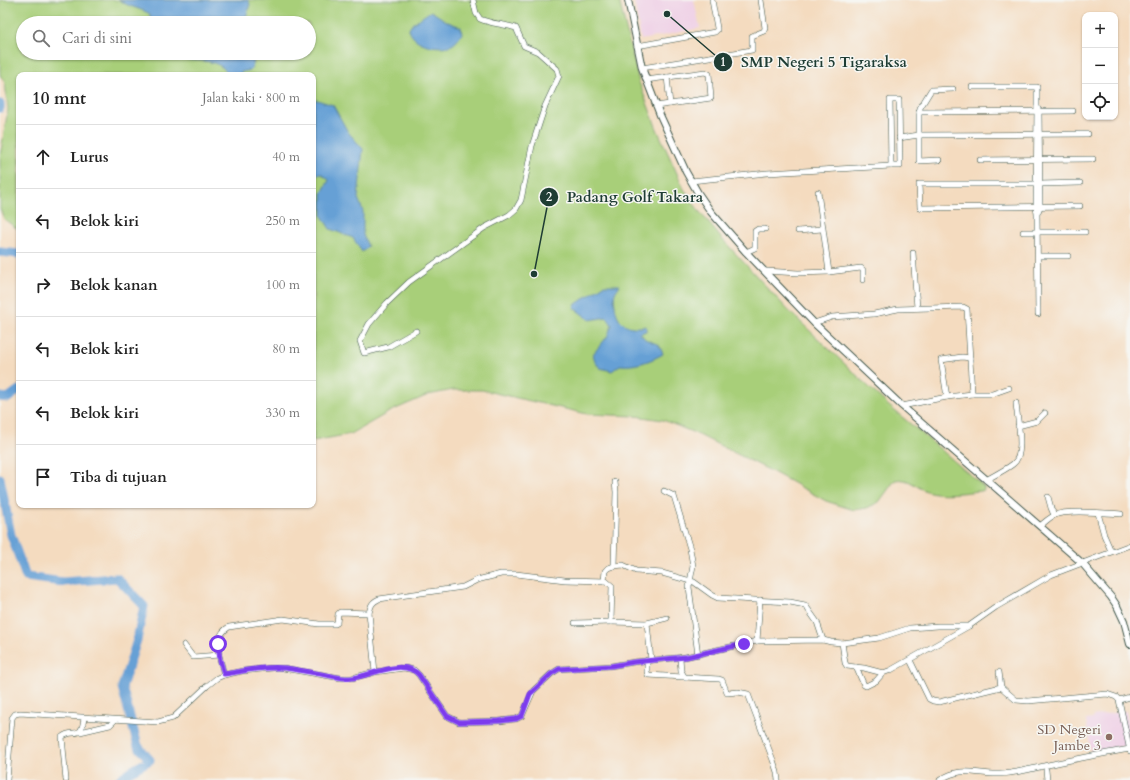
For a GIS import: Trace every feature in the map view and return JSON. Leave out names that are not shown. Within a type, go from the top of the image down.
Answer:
[{"type":"street","points":[[416,331],[388,347],[364,353],[360,341],[369,324],[387,303],[409,282],[484,228],[509,215],[516,209],[521,200],[534,139],[545,106],[559,76],[557,69],[538,52],[524,46],[516,28],[506,24],[493,23],[480,19],[476,13],[473,0]]},
{"type":"street","points":[[628,0],[642,68],[656,106],[691,181],[711,212],[746,252],[766,271],[814,323],[902,406],[1082,563],[1117,606],[1124,621],[1130,644]]},
{"type":"street","points":[[637,46],[715,32],[717,28],[712,0]]},
{"type":"street","points":[[642,68],[752,50],[752,36],[764,31],[765,28],[761,0]]},
{"type":"street","points":[[646,80],[709,74],[712,96],[709,99],[656,106]]},
{"type":"street","points":[[667,77],[670,104]]},
{"type":"street","points":[[972,87],[1037,87],[1038,314]]},
{"type":"street","points":[[939,160],[919,161],[919,112],[931,90],[953,89]]},
{"type":"street","points":[[691,181],[767,174],[900,166],[899,100],[890,100],[891,166]]},
{"type":"street","points":[[919,112],[1037,110],[1073,111]]},
{"type":"street","points":[[899,138],[919,136],[1088,134]]},
{"type":"street","points":[[980,160],[1093,159]]},
{"type":"street","points":[[1080,183],[919,184],[920,208],[1080,206]]},
{"type":"street","points":[[818,192],[829,272]]},
{"type":"street","points":[[746,252],[755,248],[755,231],[758,229],[765,229]]},
{"type":"street","points":[[798,231],[822,229]]},
{"type":"street","points":[[1023,232],[1085,232]]},
{"type":"street","points":[[914,253],[917,308]]},
{"type":"street","points":[[1038,256],[1068,256]]},
{"type":"street","points":[[766,271],[798,273],[829,272],[861,268],[863,270],[863,280]]},
{"type":"street","points":[[814,323],[832,317],[874,314],[898,309],[963,307],[967,309],[972,394]]},
{"type":"street","points":[[947,397],[941,360],[962,357],[970,358]]},
{"type":"street","points":[[902,406],[947,397],[972,394],[992,394],[1009,388]]},
{"type":"street","points":[[986,480],[1014,464],[1018,459],[1020,441],[1016,404]]},
{"type":"street","points":[[1018,426],[1037,421],[1045,413]]},
{"type":"street","points":[[614,566],[615,482]]},
{"type":"street","points":[[664,491],[672,494],[675,498],[692,562],[692,573],[689,587],[698,655]]},
{"type":"street","points":[[1048,497],[1054,515]]},
{"type":"street","points":[[1040,526],[1054,515],[1066,512],[1122,514]]},
{"type":"street","points":[[1098,513],[1104,535],[1111,551]]},
{"type":"street","points":[[856,667],[864,685],[866,686],[876,681],[882,673],[910,660],[969,626],[1023,590],[1051,575],[1130,545]]},
{"type":"street","points":[[604,580],[605,571],[608,568],[623,565],[640,572],[662,573],[690,581],[698,584],[718,598],[790,602],[805,605],[817,622],[823,640]]},
{"type":"street","points":[[375,672],[369,613],[371,604],[379,599],[463,587],[476,580],[501,574],[516,574],[566,580],[604,580],[612,586],[611,622]]},
{"type":"street","points":[[757,641],[760,600]]},
{"type":"street","points":[[224,674],[218,644],[222,633],[229,627],[283,618],[319,624],[335,624],[340,612],[369,613]]},
{"type":"street","points":[[575,623],[647,623],[667,618]]},
{"type":"street","points":[[647,623],[649,660],[648,675],[719,679],[722,680],[727,693],[738,692],[748,694],[773,760],[778,780]]},
{"type":"street","points":[[7,780],[12,718],[15,714],[20,713],[158,722],[173,718],[207,686],[224,674],[242,671],[283,668],[341,678],[352,678],[375,672],[404,668],[414,670],[447,716],[459,722],[499,721],[516,719],[522,716],[530,694],[554,671],[559,669],[611,666],[649,660],[680,658],[757,641],[823,640],[842,643],[879,638],[910,628],[969,626]]},
{"type":"street","points":[[842,643],[845,663],[847,666],[882,673]]},
{"type":"street","points":[[184,645],[193,657],[219,655]]},
{"type":"street","points":[[680,658],[681,671],[684,676]]},
{"type":"street","points":[[910,660],[929,699],[933,702],[939,702],[1001,687]]},
{"type":"street","points":[[940,780],[950,774],[965,771],[998,774],[1013,773],[1079,758],[1130,750],[1116,697],[1107,694],[1021,701],[1016,700],[1001,687],[999,672]]},
{"type":"street","points":[[1118,700],[1130,697]]},
{"type":"street","points":[[80,732],[84,718]]},
{"type":"street","points":[[66,780],[62,737],[66,734],[110,725],[115,720]]},
{"type":"street","points":[[1046,770],[1047,780]]},
{"type":"shaded area","points":[[634,0],[694,0],[700,28],[641,40]]},
{"type":"shaded area","name":"SD Negeri Jambe 3","points":[[1126,711],[1130,728],[1130,745],[1091,752],[1086,720],[1093,719],[1093,716]]},
{"type":"green space","points":[[0,0],[619,0],[639,82],[657,129],[684,189],[699,211],[722,239],[788,310],[889,406],[984,487],[984,490],[942,494],[930,492],[905,480],[895,480],[879,502],[867,508],[854,510],[826,501],[773,472],[697,434],[663,420],[635,416],[587,414],[482,390],[453,390],[428,395],[389,412],[351,434],[316,440],[316,72],[16,72],[16,228],[4,219],[0,209],[0,156],[8,109],[5,83],[0,75]]},
{"type":"water","points":[[119,0],[248,0],[250,4],[246,16],[150,16],[150,14],[142,10]]},
{"type":"water","points":[[431,11],[448,22],[461,27],[462,34],[452,45],[440,47],[427,45],[415,39],[411,34],[409,29],[413,23]]},
{"type":"water","points":[[192,60],[251,60],[254,62],[251,70],[226,72],[218,64]]},
{"type":"water","points":[[316,100],[333,105],[348,132],[363,149],[358,198],[363,211],[363,235],[368,247],[362,252],[353,238],[330,229],[322,216],[322,193],[329,180],[322,174],[316,175]]},
{"type":"water","points":[[604,285],[620,285],[615,292],[614,297],[618,317],[624,324],[629,326],[646,326],[646,331],[640,333],[645,339],[659,345],[663,354],[642,363],[620,365],[612,371],[600,368],[595,362],[593,354],[607,337],[612,325],[607,317],[590,320],[574,308],[576,304]]},
{"type":"waterway","points":[[0,252],[16,254]]},
{"type":"waterway","points":[[0,397],[8,398],[16,392]]},
{"type":"waterway","points":[[0,478],[11,535],[26,577],[63,582],[117,578],[144,606],[137,640],[122,687],[138,746],[150,760],[119,780]]},
{"type":"place","name":"SMP Negeri 5 Tigaraksa","points":[[667,14]]},
{"type":"place","name":"Padang Golf Takara","points":[[534,274]]},
{"type":"place","name":"SD Negeri Jambe 3","points":[[1109,737]]},
{"type":"route","points":[[218,644],[224,674],[283,668],[341,678],[352,678],[392,669],[409,668],[414,670],[419,675],[447,716],[459,722],[499,721],[516,719],[520,717],[524,713],[530,694],[554,671],[559,669],[611,666],[655,659],[686,657],[744,644]]}]
